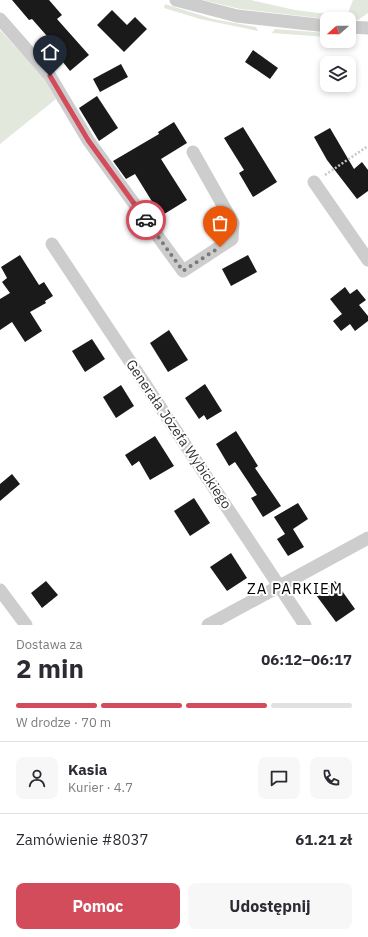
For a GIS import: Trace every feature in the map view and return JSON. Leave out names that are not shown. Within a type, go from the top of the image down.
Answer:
[{"type":"street","points":[[176,0],[238,16],[320,25]]},
{"type":"street","points":[[0,19],[50,76],[88,140],[183,271],[232,239],[233,223],[193,152]]},
{"type":"street","points":[[314,182],[368,260]]},
{"type":"street","name":"Generała Józefa Wybickiego","points":[[52,244],[306,625]]},
{"type":"street","points":[[208,625],[368,538]]},
{"type":"street","points":[[0,590],[26,625]]},
{"type":"path","points":[[314,182],[368,146]]},
{"type":"shaded area","points":[[203,0],[251,0],[295,10],[320,13],[320,18],[318,18],[240,9]]},
{"type":"shaded area","points":[[353,0],[368,0],[368,13],[356,20],[356,12],[348,12]]},
{"type":"shaded area","points":[[165,4],[213,19],[256,27],[258,31],[200,19],[164,8]]},
{"type":"shaded area","points":[[275,29],[320,32],[320,36],[272,33]]},
{"type":"shaded area","points":[[0,30],[43,77],[56,99],[0,144]]},
{"type":"building","points":[[12,0],[49,0],[62,15],[57,19],[89,55],[70,71],[51,47],[54,44],[32,19],[29,20]]},
{"type":"building","points":[[112,10],[127,25],[135,17],[147,29],[124,52],[97,25]]},
{"type":"building","points":[[253,50],[278,68],[270,79],[245,62]]},
{"type":"building","points":[[121,64],[128,77],[100,92],[93,79]]},
{"type":"building","points":[[97,96],[118,128],[99,141],[79,108]]},
{"type":"building","points":[[174,122],[187,143],[161,159],[187,200],[161,216],[135,174],[126,179],[113,161],[159,134],[158,132]]},
{"type":"building","points":[[243,127],[277,182],[253,197],[239,173],[244,170],[224,138]]},
{"type":"building","points":[[330,128],[354,169],[362,162],[368,170],[368,191],[357,199],[327,160],[314,137]]},
{"type":"building","points":[[20,255],[39,285],[44,282],[53,296],[45,301],[46,303],[30,312],[42,331],[25,342],[12,322],[0,330],[0,299],[10,293],[2,282],[7,278],[1,267]]},
{"type":"building","points":[[248,255],[257,272],[231,286],[222,269]]},
{"type":"building","points":[[345,287],[350,294],[357,289],[366,300],[359,305],[368,316],[368,321],[355,331],[350,324],[341,331],[333,321],[342,314],[330,299]]},
{"type":"building","points":[[169,330],[188,360],[168,372],[150,343]]},
{"type":"building","points":[[92,339],[105,359],[85,372],[72,351]]},
{"type":"building","points":[[205,384],[222,411],[207,420],[204,415],[199,419],[185,398]]},
{"type":"building","points":[[121,385],[134,406],[116,418],[103,397]]},
{"type":"building","points":[[236,431],[258,466],[255,468],[281,506],[263,517],[251,498],[257,495],[235,462],[229,466],[216,444]]},
{"type":"building","points":[[155,436],[174,466],[150,480],[139,461],[132,466],[125,455]]},
{"type":"building","points":[[12,474],[20,484],[0,501],[0,484]]},
{"type":"building","points":[[194,498],[210,523],[190,536],[174,511]]},
{"type":"building","points":[[298,503],[308,519],[293,529],[304,547],[288,556],[277,539],[285,534],[274,517]]},
{"type":"building","points":[[231,553],[247,578],[227,591],[210,567]]},
{"type":"building","points":[[46,581],[58,595],[42,608],[31,593]]},
{"type":"building","points":[[335,581],[355,609],[336,622],[316,595]]},
{"type":"way so far","points":[[146,220],[183,271],[220,247]]},
{"type":"district","name":"ZA PARKIEM","points":[[295,588]]},
{"type":"route","points":[[50,76],[88,140],[146,220]]}]
